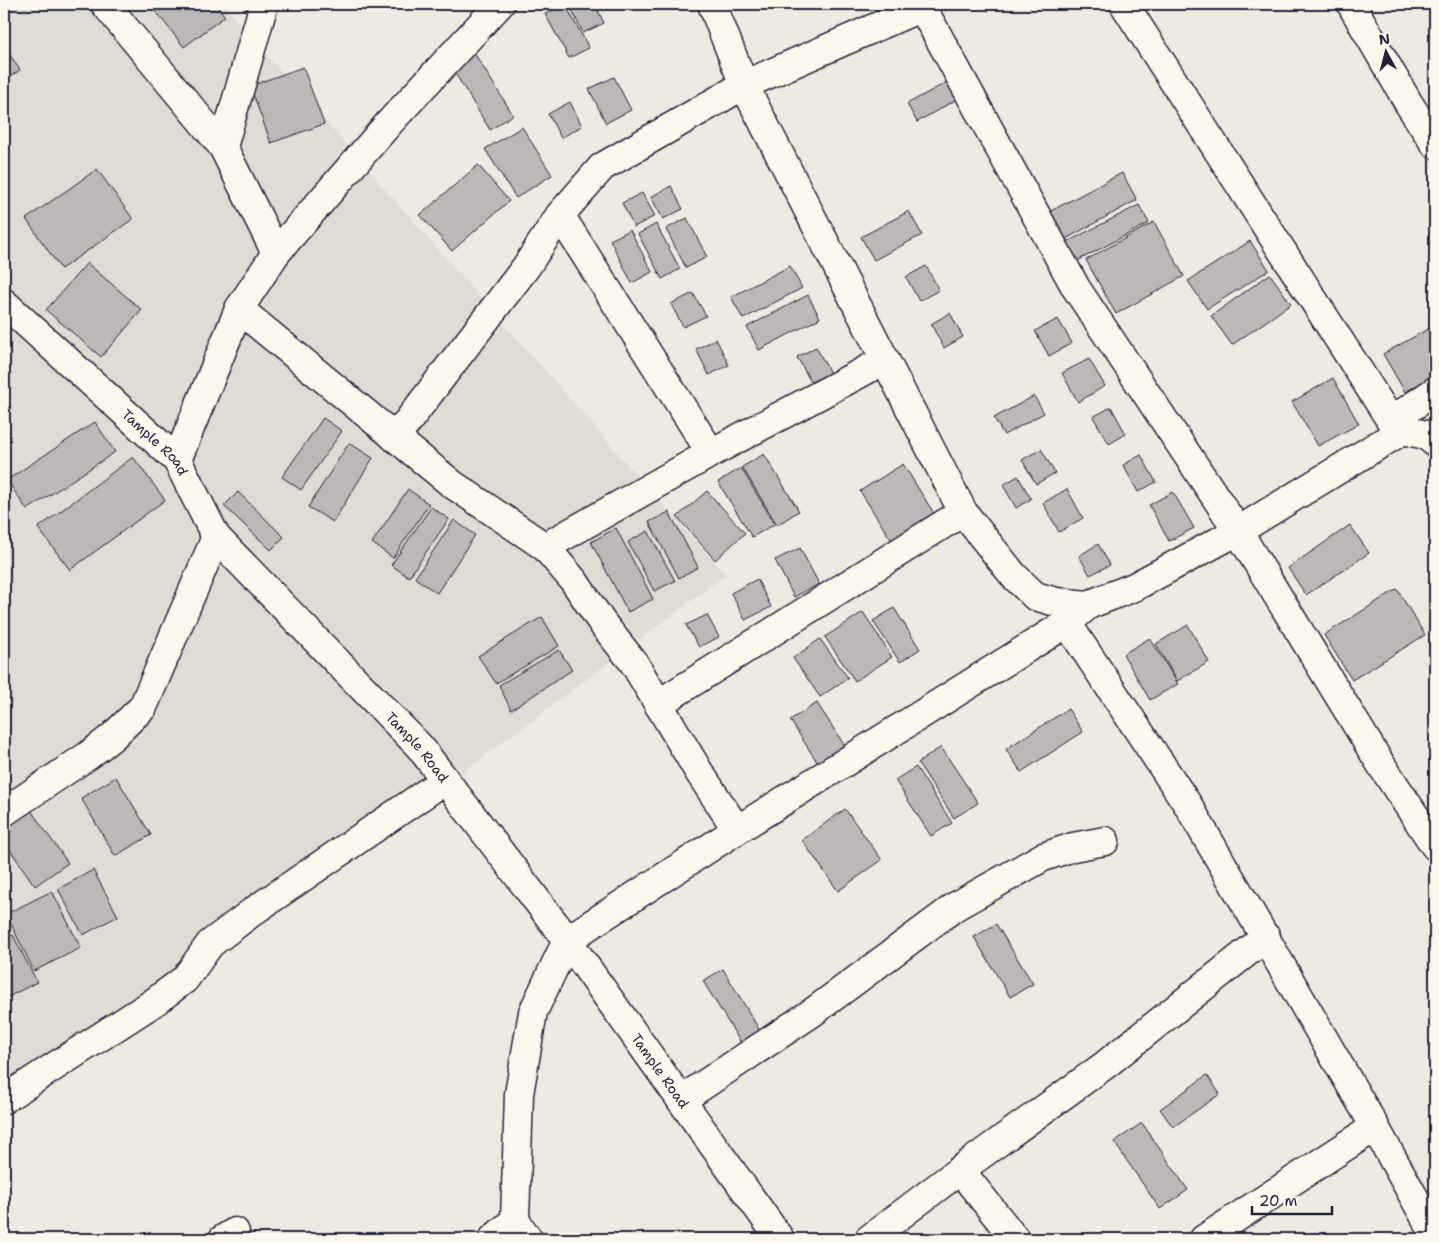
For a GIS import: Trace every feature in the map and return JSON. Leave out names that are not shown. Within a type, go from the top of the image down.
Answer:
[{"type":"street","points":[[105,4],[223,147],[276,253]]},
{"type":"street","points":[[223,147],[264,4]]},
{"type":"street","points":[[712,4],[744,84],[963,512],[1014,576],[1034,596],[1056,602],[1088,605]]},
{"type":"street","points":[[1124,4],[1397,426],[1426,435],[1435,443]]},
{"type":"street","points":[[1352,4],[1409,104],[1435,144]]},
{"type":"street","points":[[177,460],[239,308],[276,253],[390,122],[496,5]]},
{"type":"street","points":[[395,438],[526,267],[560,215],[602,167],[744,84],[926,6],[1076,288],[1238,531],[1380,763],[1435,846]]},
{"type":"street","points":[[560,215],[711,453]]},
{"type":"street","name":"Tample Road","points":[[4,304],[177,460],[216,537],[420,747],[567,940],[780,1239]]},
{"type":"street","points":[[239,308],[452,484],[545,548],[574,581],[603,624],[634,664],[699,772],[737,830]]},
{"type":"street","points":[[545,548],[711,453],[885,360]]},
{"type":"street","points":[[494,1239],[522,1230],[519,1094],[533,1012],[567,940],[737,830],[1067,623],[1088,605],[1134,587],[1238,531],[1397,426],[1435,391]]},
{"type":"street","points":[[658,704],[963,512]]},
{"type":"street","points":[[4,812],[89,755],[112,737],[143,707],[216,537]]},
{"type":"street","points":[[1067,623],[1188,805],[1266,937],[1435,1234]]},
{"type":"street","points":[[4,1099],[153,1003],[186,979],[210,944],[217,938],[444,780]]},
{"type":"street","points":[[681,1100],[813,1012],[956,906],[1043,857],[1073,847],[1105,841]]},
{"type":"street","points":[[870,1239],[960,1170],[1105,1065],[1266,937]]},
{"type":"street","points":[[1204,1239],[1375,1127]]},
{"type":"street","points":[[960,1170],[1015,1239]]},
{"type":"shaded area","points":[[4,4],[222,4],[725,575],[4,1117]]},
{"type":"building","points":[[150,4],[215,4],[225,16],[184,47]]},
{"type":"building","points":[[565,4],[589,48],[569,58],[545,14]]},
{"type":"building","points":[[569,4],[595,4],[604,23],[583,33]]},
{"type":"building","points":[[4,46],[20,70],[4,81]]},
{"type":"building","points":[[473,51],[513,115],[490,130],[450,65]]},
{"type":"building","points":[[303,67],[324,124],[271,143],[250,86]]},
{"type":"building","points":[[614,77],[631,110],[606,123],[589,89]]},
{"type":"building","points":[[949,81],[959,98],[917,122],[907,104]]},
{"type":"building","points":[[570,102],[582,126],[561,138],[548,114]]},
{"type":"building","points":[[522,127],[552,175],[516,198],[485,149]]},
{"type":"building","points":[[478,165],[509,201],[452,251],[420,215]]},
{"type":"building","points":[[97,169],[133,219],[61,269],[26,219]]},
{"type":"building","points":[[1122,173],[1137,200],[1062,241],[1047,213]]},
{"type":"building","points":[[671,186],[683,209],[663,219],[651,197]]},
{"type":"building","points":[[642,193],[655,216],[634,227],[622,203]]},
{"type":"building","points":[[1139,205],[1149,223],[1077,261],[1067,242]]},
{"type":"building","points":[[909,211],[922,235],[874,260],[861,237]]},
{"type":"building","points":[[687,218],[707,257],[686,268],[666,229]]},
{"type":"building","points":[[1154,222],[1184,276],[1116,314],[1086,260]]},
{"type":"building","points":[[656,224],[680,269],[662,279],[638,234]]},
{"type":"building","points":[[630,230],[652,272],[632,283],[610,240]]},
{"type":"building","points":[[1250,241],[1269,270],[1207,309],[1188,281]]},
{"type":"building","points":[[87,263],[142,310],[101,357],[46,310]]},
{"type":"building","points":[[790,266],[802,288],[743,319],[731,297]]},
{"type":"building","points":[[926,266],[939,290],[919,301],[906,277]]},
{"type":"building","points":[[1270,274],[1291,304],[1232,345],[1211,316]]},
{"type":"building","points":[[693,293],[706,316],[683,327],[671,304]]},
{"type":"building","points":[[808,295],[820,318],[759,350],[747,327]]},
{"type":"building","points":[[950,313],[963,337],[944,348],[931,324]]},
{"type":"building","points":[[1058,319],[1072,343],[1049,356],[1035,331]]},
{"type":"building","points":[[1435,325],[1435,375],[1405,392],[1383,354]]},
{"type":"building","points":[[716,339],[729,365],[709,375],[696,349]]},
{"type":"building","points":[[816,347],[830,373],[811,382],[797,357]]},
{"type":"building","points":[[1089,359],[1105,386],[1078,402],[1062,373]]},
{"type":"building","points":[[1333,378],[1359,424],[1318,446],[1292,402]]},
{"type":"building","points":[[1034,396],[1044,413],[1004,435],[994,418]]},
{"type":"building","points":[[1111,407],[1126,434],[1109,444],[1093,417]]},
{"type":"building","points":[[323,418],[342,431],[301,490],[282,477]]},
{"type":"building","points":[[95,422],[115,452],[27,510],[7,480]]},
{"type":"building","points":[[349,443],[373,458],[333,522],[308,507]]},
{"type":"building","points":[[1041,449],[1055,473],[1036,484],[1022,460]]},
{"type":"building","points":[[764,454],[799,511],[777,525],[742,467]]},
{"type":"building","points":[[1141,455],[1156,482],[1138,492],[1123,465]]},
{"type":"building","points":[[133,457],[165,500],[70,570],[38,528]]},
{"type":"building","points":[[903,464],[940,523],[897,549],[860,491]]},
{"type":"building","points":[[741,468],[775,524],[752,537],[718,482]]},
{"type":"building","points":[[1018,476],[1031,499],[1016,508],[1003,485]]},
{"type":"building","points":[[408,489],[429,504],[393,558],[372,543]]},
{"type":"building","points":[[1067,489],[1083,518],[1059,532],[1043,503]]},
{"type":"building","points":[[707,491],[745,533],[715,560],[677,517]]},
{"type":"building","points":[[238,492],[284,537],[271,550],[224,506]]},
{"type":"building","points":[[1173,492],[1194,528],[1169,541],[1149,505]]},
{"type":"building","points":[[431,507],[449,519],[409,577],[391,565]]},
{"type":"building","points":[[669,512],[698,567],[679,578],[649,522]]},
{"type":"building","points":[[454,520],[475,535],[437,593],[415,578]]},
{"type":"building","points":[[1350,525],[1369,553],[1306,595],[1288,568]]},
{"type":"building","points":[[616,528],[653,599],[628,612],[591,542]]},
{"type":"building","points":[[648,531],[675,581],[654,591],[628,542]]},
{"type":"building","points":[[1098,544],[1110,565],[1090,575],[1079,556]]},
{"type":"building","points":[[800,548],[819,584],[794,597],[775,560]]},
{"type":"building","points":[[757,579],[771,607],[745,620],[731,593]]},
{"type":"building","points":[[1397,589],[1425,635],[1352,680],[1324,635]]},
{"type":"building","points":[[894,608],[920,649],[900,662],[873,621]]},
{"type":"building","points":[[863,612],[892,657],[855,681],[825,637]]},
{"type":"building","points":[[707,615],[719,637],[699,647],[686,625]]},
{"type":"building","points":[[542,617],[559,646],[496,683],[478,656]]},
{"type":"building","points":[[1188,625],[1209,662],[1177,681],[1156,644]]},
{"type":"building","points":[[1150,638],[1178,684],[1150,700],[1123,654]]},
{"type":"building","points":[[820,639],[848,678],[820,697],[793,658]]},
{"type":"building","points":[[559,650],[572,670],[511,710],[499,685]]},
{"type":"building","points":[[817,703],[850,754],[823,771],[790,720]]},
{"type":"building","points":[[1068,709],[1083,732],[1021,772],[1006,749]]},
{"type":"building","points":[[941,747],[978,803],[954,818],[918,763]]},
{"type":"building","points":[[916,767],[952,823],[931,836],[895,780]]},
{"type":"building","points":[[116,777],[151,835],[115,856],[81,798]]},
{"type":"building","points":[[25,802],[68,863],[35,886],[4,841],[4,816]]},
{"type":"building","points":[[845,809],[882,860],[838,891],[802,840]]},
{"type":"building","points":[[93,870],[118,916],[83,935],[58,889]]},
{"type":"building","points":[[52,891],[81,948],[34,971],[6,914]]},
{"type":"building","points":[[996,924],[1033,984],[1010,997],[974,937]]},
{"type":"building","points":[[13,935],[37,982],[4,999],[4,939]]},
{"type":"building","points":[[723,969],[763,1036],[744,1048],[703,981]]},
{"type":"building","points":[[1207,1075],[1220,1094],[1173,1127],[1160,1109]]},
{"type":"building","points":[[1142,1123],[1188,1190],[1160,1209],[1114,1142]]}]
